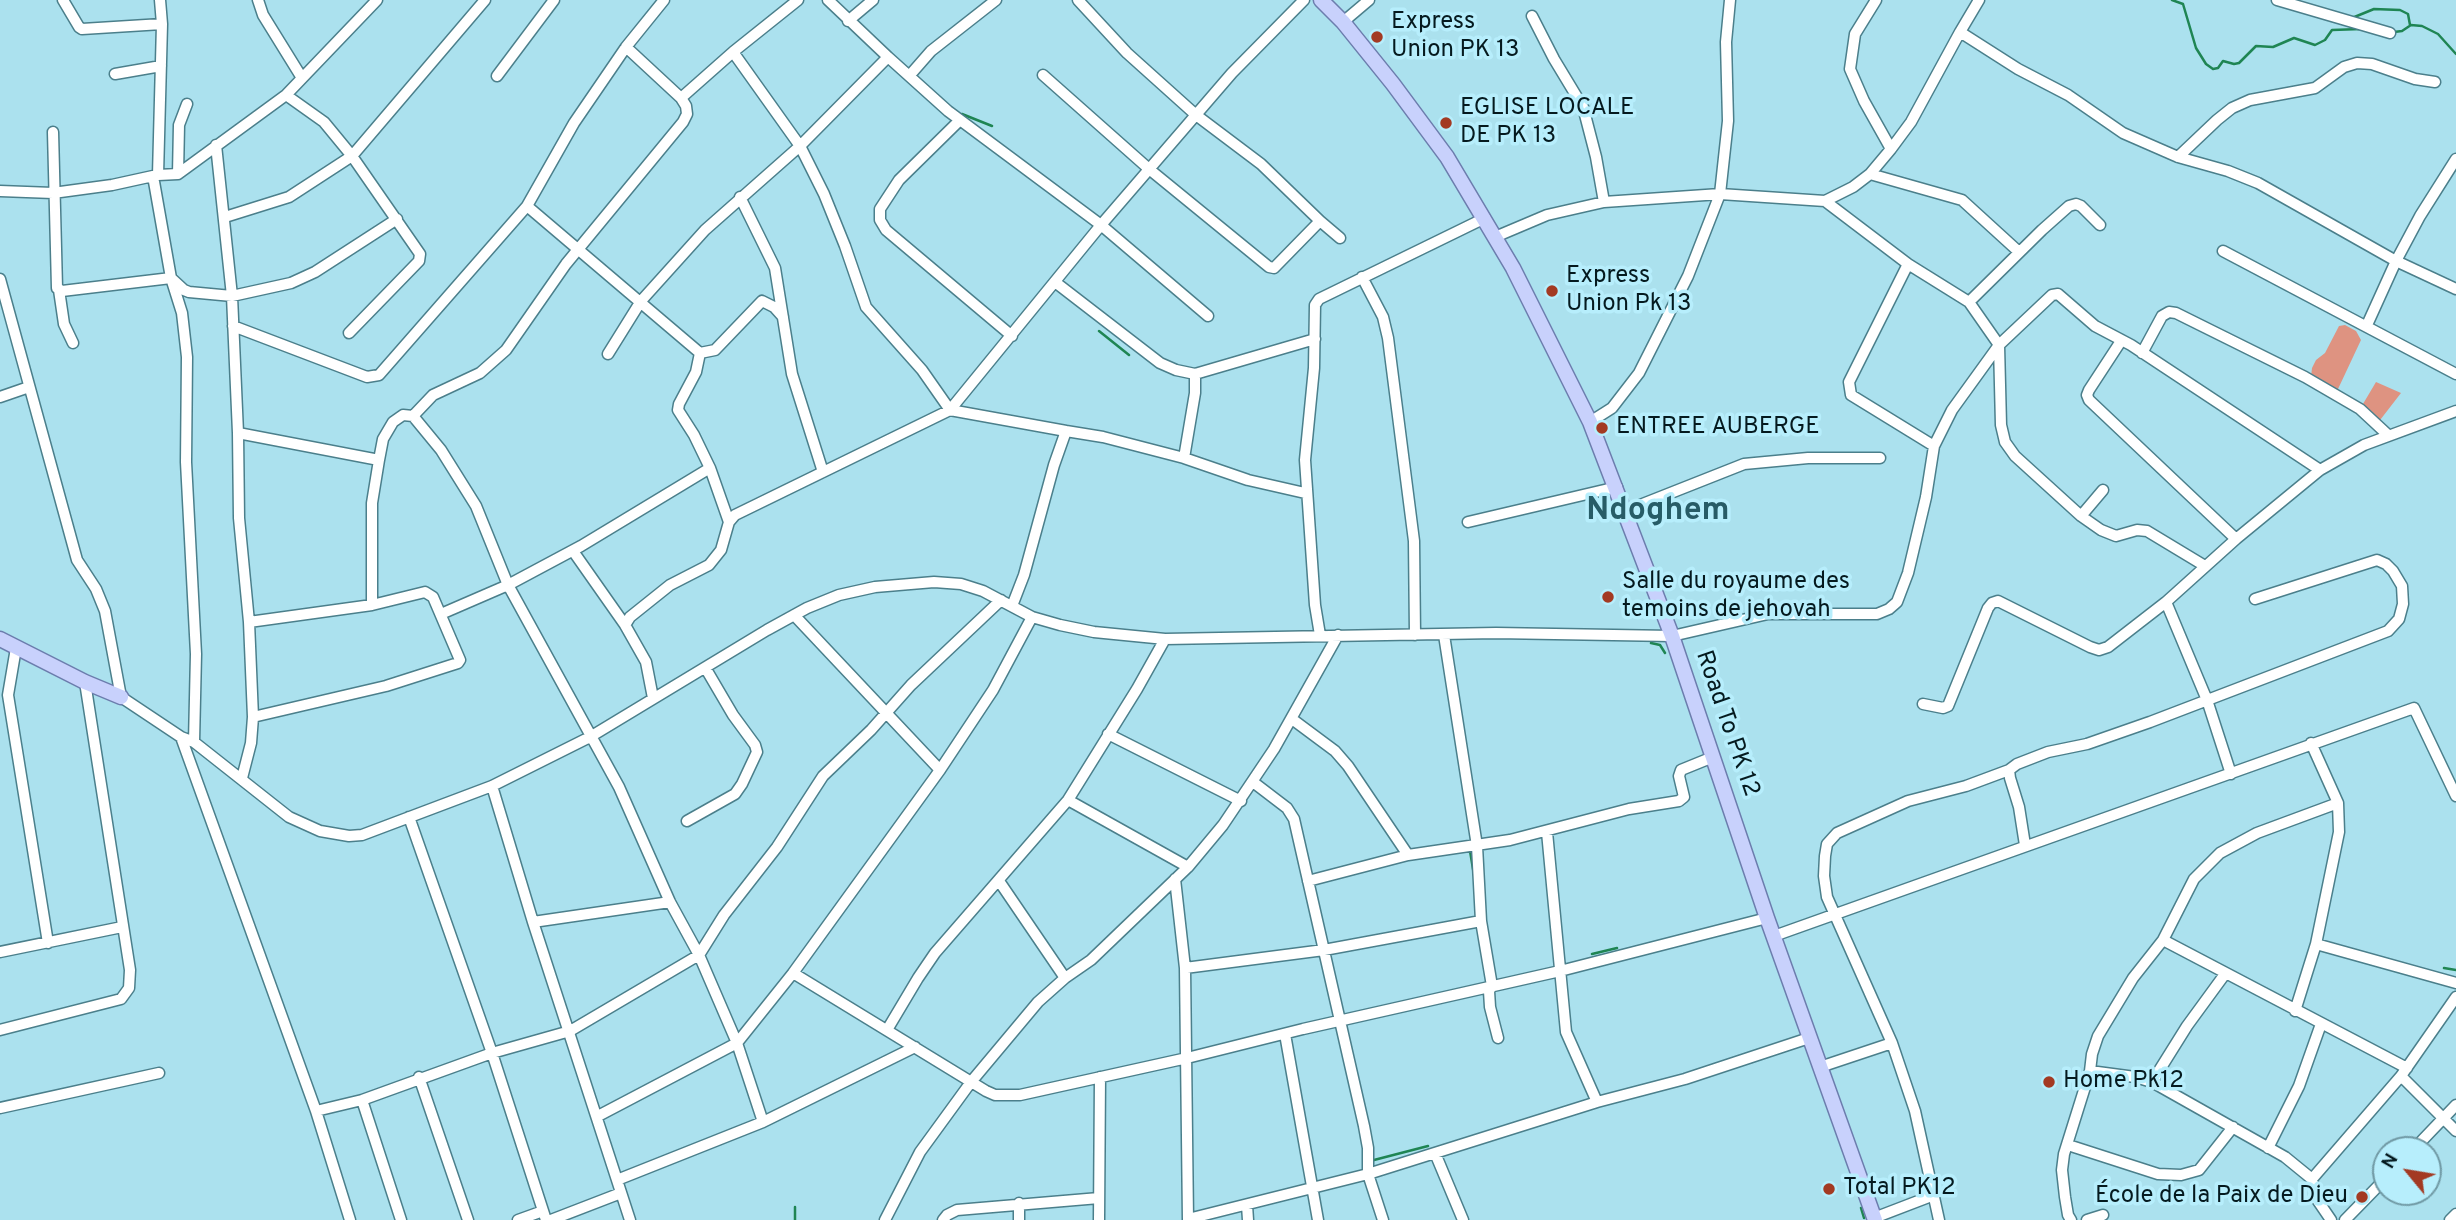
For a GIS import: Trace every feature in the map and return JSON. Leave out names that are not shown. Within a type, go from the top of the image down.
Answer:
[{"type":"main road","name":"Road To PK 12","points":[[1321,0],[1343,22],[1393,84],[1447,157],[1485,218],[1548,335],[1590,422],[1672,636],[1773,936],[1874,1219]]},
{"type":"main road","points":[[0,639],[121,697]]},
{"type":"street","points":[[63,0],[82,29],[162,24]]},
{"type":"street","points":[[160,0],[161,66],[155,176],[187,357],[186,462],[196,654],[194,742]]},
{"type":"street","points":[[258,0],[263,15],[302,78]]},
{"type":"street","points":[[0,191],[53,193],[178,174],[286,95],[377,0]]},
{"type":"street","points":[[225,217],[289,197],[352,156],[485,0]]},
{"type":"street","points":[[497,76],[554,0]]},
{"type":"street","points":[[233,327],[367,377],[379,375],[527,206],[574,123],[626,47],[664,0]]},
{"type":"street","points":[[681,98],[798,0]]},
{"type":"street","points":[[828,0],[960,120],[1101,225],[1208,316]]},
{"type":"street","points":[[849,21],[873,0]]},
{"type":"street","points":[[910,75],[931,51],[996,0]]},
{"type":"street","points":[[1078,0],[1127,53],[1196,115],[1261,164],[1340,238]]},
{"type":"street","points":[[625,625],[638,608],[670,585],[709,565],[721,550],[729,522],[735,514],[950,410],[1149,169],[1232,73],[1304,0]]},
{"type":"street","points":[[1343,22],[1370,0]]},
{"type":"street","points":[[1590,422],[1612,408],[1639,373],[1688,276],[1720,194],[1728,121],[1726,41],[1730,0]]},
{"type":"street","points":[[1876,0],[1855,34],[1850,69],[1864,101],[1891,149]]},
{"type":"street","points":[[1495,237],[1547,215],[1604,202],[1720,194],[1825,201],[1853,187],[1870,174],[1912,122],[1979,0]]},
{"type":"street","points":[[2277,0],[2390,33]]},
{"type":"street","points":[[1532,16],[1583,107],[1604,202]]},
{"type":"street","points":[[1960,32],[2018,69],[2068,95],[2123,133],[2178,157],[2228,171],[2258,183],[2396,261],[2456,289]]},
{"type":"street","points":[[413,416],[433,395],[480,373],[506,351],[560,272],[683,121],[687,114],[681,98],[626,47]]},
{"type":"street","points":[[733,52],[800,146],[837,225],[866,307],[922,370],[950,410],[1104,436],[1184,458],[1248,480],[1305,493]]},
{"type":"street","points":[[608,354],[641,301],[705,230],[800,146],[888,57]]},
{"type":"street","points":[[2178,157],[2232,108],[2250,100],[2315,88],[2344,67],[2357,63],[2372,64],[2415,79],[2435,82]]},
{"type":"street","points":[[115,74],[161,66]]},
{"type":"street","points":[[1043,75],[1149,169],[1271,268],[1320,221]]},
{"type":"street","points":[[286,95],[324,122],[397,219],[420,257],[349,333]]},
{"type":"street","points":[[178,174],[179,125],[187,104]]},
{"type":"street","points":[[960,120],[899,180],[880,209],[880,220],[886,230],[1012,335]]},
{"type":"street","points":[[53,132],[57,288],[64,324],[73,343]]},
{"type":"street","points":[[216,145],[232,296],[239,518],[249,622],[253,717],[251,743],[242,778]]},
{"type":"street","points":[[2367,325],[2420,216],[2456,159]]},
{"type":"street","points":[[1870,174],[1962,200],[2019,252]]},
{"type":"street","points":[[740,197],[775,268],[792,374],[824,472]]},
{"type":"street","points":[[1825,201],[1908,264],[1969,302],[1998,345],[2001,425],[2005,442],[2015,456],[2081,516],[2101,530],[2116,536],[2147,530],[2205,566]]},
{"type":"street","points":[[527,206],[700,354]]},
{"type":"street","points":[[1969,302],[2069,206],[2081,206],[2099,225]]},
{"type":"street","points":[[1320,635],[1315,605],[1304,460],[1312,400],[1315,305],[1319,299],[1485,218]]},
{"type":"street","points":[[59,290],[171,278],[189,292],[232,296],[291,283],[315,272],[397,219]]},
{"type":"street","points":[[2223,251],[2456,373]]},
{"type":"street","points":[[1908,264],[1849,382],[1848,390],[1851,395],[1934,446]]},
{"type":"street","points":[[1362,277],[1382,317],[1388,338],[1414,541],[1415,635]]},
{"type":"street","points":[[1055,282],[1160,363],[1176,370],[1195,374],[1315,339]]},
{"type":"street","points":[[1,287],[76,560],[96,589],[105,611],[121,697],[181,737],[194,742],[289,817],[301,824],[336,835],[362,835],[492,786],[590,737],[794,615],[839,595],[863,589],[934,582],[961,584],[983,591],[1032,617],[1094,632],[1165,639],[1496,633],[1672,636],[1768,614],[1877,614],[1889,609],[1896,601],[1908,573],[1926,497],[1934,446],[1952,410],[1998,345],[2052,295],[2058,294],[2095,326],[2142,353],[2320,470]]},
{"type":"street","points":[[700,354],[715,350],[762,301],[774,307],[783,317]]},
{"type":"street","points":[[2142,353],[2162,316],[2169,312],[2176,313],[2282,365],[2360,409],[2388,435]]},
{"type":"street","points":[[2121,341],[2087,395],[2236,539]]},
{"type":"street","points":[[700,354],[696,372],[678,410],[710,468],[729,522]]},
{"type":"street","points":[[1184,458],[1195,393],[1195,374]]},
{"type":"street","points":[[0,397],[29,387]]},
{"type":"street","points":[[1923,704],[1943,708],[1948,706],[1988,608],[1993,603],[1998,601],[2099,650],[2108,647],[2320,470],[2364,445],[2456,411]]},
{"type":"street","points":[[372,605],[372,503],[383,439],[393,422],[403,415],[413,416],[441,450],[476,506],[508,585],[619,787],[670,902],[699,955],[737,1043],[763,1122]]},
{"type":"street","points":[[1012,606],[1024,575],[1066,431]]},
{"type":"street","points":[[238,433],[379,460]]},
{"type":"street","points":[[1625,511],[1744,464],[1829,457],[1880,457]]},
{"type":"street","points":[[441,614],[508,585],[572,551],[710,468]]},
{"type":"street","points":[[1468,522],[1616,487]]},
{"type":"street","points":[[2081,516],[2103,489]]},
{"type":"street","points":[[572,551],[625,625],[646,662],[653,698]]},
{"type":"street","points":[[1939,1220],[1915,1111],[1892,1043],[1827,897],[1825,856],[1831,838],[1908,801],[1966,786],[2009,771],[2017,764],[2048,752],[2087,744],[2388,631],[2399,619],[2403,604],[2402,586],[2393,571],[2377,560],[2255,599]]},
{"type":"street","points":[[249,622],[372,605],[425,592],[433,597],[460,657],[458,663],[386,686],[253,717]]},
{"type":"street","points":[[316,1111],[362,1100],[419,1077],[570,1031],[699,955],[724,915],[776,847],[823,776],[911,685],[1001,600]]},
{"type":"street","points":[[2166,601],[2207,700],[2231,775]]},
{"type":"street","points":[[794,615],[940,770]]},
{"type":"street","points":[[598,1116],[737,1043],[793,973],[940,770],[993,690],[1032,617]]},
{"type":"street","points":[[885,1220],[920,1152],[971,1082],[1038,1002],[1091,960],[1188,867],[1223,825],[1292,719],[1338,635]]},
{"type":"street","points":[[1444,635],[1477,846],[1482,921],[1492,986],[1489,991],[1490,1007],[1498,1038]]},
{"type":"street","points":[[887,1030],[935,953],[1068,800],[1165,639]]},
{"type":"street","points":[[16,648],[8,695],[48,943]]},
{"type":"street","points":[[687,821],[735,794],[751,768],[757,752],[706,669]]},
{"type":"street","points":[[0,1030],[121,999],[129,988],[130,970],[85,682]]},
{"type":"street","points":[[1773,936],[2414,708],[2456,796]]},
{"type":"street","points":[[1292,719],[1321,739],[1348,766],[1408,855]]},
{"type":"street","points":[[1108,734],[1241,801]]},
{"type":"street","points":[[181,737],[316,1111],[350,1220]]},
{"type":"street","points":[[2295,1011],[2316,944],[2339,832],[2338,803],[2311,743]]},
{"type":"street","points":[[1308,881],[1408,855],[1477,846],[1547,832],[1629,809],[1679,801],[1684,797],[1679,776],[1681,770],[1713,757]]},
{"type":"street","points":[[2009,771],[2019,807],[2025,845]]},
{"type":"street","points":[[1253,782],[1287,808],[1294,819],[1368,1149],[1368,1174],[1383,1220]]},
{"type":"street","points":[[492,786],[533,922],[630,1220]]},
{"type":"street","points":[[1068,800],[1188,867]]},
{"type":"street","points":[[2071,1220],[2062,1170],[2064,1154],[2098,1036],[2133,978],[2162,940],[2194,879],[2220,853],[2257,833],[2338,803]]},
{"type":"street","points":[[409,817],[547,1217]]},
{"type":"street","points":[[1547,832],[1566,1032],[1597,1102]]},
{"type":"street","points":[[1175,878],[1185,968],[1188,1219],[1368,1174],[1597,1102],[1685,1079],[1810,1038]]},
{"type":"street","points":[[999,881],[1065,978]]},
{"type":"street","points":[[533,922],[670,902]]},
{"type":"street","points":[[793,973],[986,1091],[1005,1095],[1034,1093],[1187,1058],[1560,971],[1767,918]]},
{"type":"street","points":[[1185,968],[1324,950],[1482,921]]},
{"type":"street","points":[[0,952],[122,927]]},
{"type":"street","points":[[2162,940],[2321,1024],[2404,1072],[2456,1131]]},
{"type":"street","points":[[2316,944],[2456,983]]},
{"type":"street","points":[[2152,1082],[2224,974]]},
{"type":"street","points":[[2312,1179],[2404,1072],[2456,997]]},
{"type":"street","points":[[2269,1148],[2299,1086],[2321,1024]]},
{"type":"street","points":[[1285,1034],[1318,1220]]},
{"type":"street","points":[[1820,1067],[1892,1043]]},
{"type":"street","points":[[617,1180],[763,1122],[915,1047]]},
{"type":"street","points":[[2090,1071],[2152,1082],[2269,1148],[2312,1179],[2316,1198],[2331,1220]]},
{"type":"street","points":[[0,1108],[159,1073]]},
{"type":"street","points":[[419,1077],[468,1220]]},
{"type":"street","points":[[1099,1220],[1100,1077]]},
{"type":"street","points":[[362,1100],[401,1220]]},
{"type":"street","points":[[2427,1136],[2456,1105]]},
{"type":"street","points":[[2068,1145],[2158,1174],[2181,1175],[2199,1170],[2233,1127]]},
{"type":"street","points":[[1435,1153],[1464,1220]]},
{"type":"street","points":[[2345,1220],[2372,1192]]},
{"type":"street","points":[[518,1220],[547,1217],[621,1193]]},
{"type":"street","points":[[1874,1219],[1934,1195]]},
{"type":"street","points":[[943,1220],[957,1210],[1099,1198]]},
{"type":"street","points":[[1019,1203],[1019,1220]]},
{"type":"street","points":[[1247,1205],[1248,1220]]},
{"type":"street","points":[[2450,1220],[2456,1214]]},
{"type":"street","points":[[2087,1220],[2103,1215]]},
{"type":"shaded area","points":[[2345,325],[2356,331],[2361,340],[2338,389],[2329,396],[2310,386],[2312,368],[2316,360],[2325,353],[2339,326]]},
{"type":"shaded area","points":[[2376,382],[2401,393],[2377,424],[2360,409]]},
{"type":"waterway","points":[[2172,0],[2183,4],[2196,48],[2206,64],[2213,69],[2218,68],[2223,61],[2239,63],[2256,46],[2273,47],[2294,38],[2315,45],[2325,40],[2332,30],[2361,29]]},
{"type":"waterway","points":[[2352,18],[2374,9],[2400,10],[2408,14],[2410,25]]},
{"type":"waterway","points":[[2394,32],[2402,31],[2411,25],[2422,26],[2438,34],[2456,54]]},
{"type":"waterway","points":[[962,114],[992,126]]},
{"type":"waterway","points":[[1099,331],[1129,355]]},
{"type":"waterway","points":[[1651,643],[1660,645],[1665,653]]},
{"type":"waterway","points":[[1470,851],[1474,875]]},
{"type":"waterway","points":[[1592,954],[1617,948]]},
{"type":"waterway","points":[[2444,968],[2456,970]]},
{"type":"waterway","points":[[1374,1160],[1428,1146]]},
{"type":"waterway","points":[[795,1207],[795,1220]]},
{"type":"waterway","points":[[1861,1208],[1864,1218]]},
{"type":"place","name":"Express Union PK 13","points":[[1377,37]]},
{"type":"place","name":"EGLISE LOCALE DE PK 13","points":[[1446,123]]},
{"type":"place","name":"Express Union Pk 13","points":[[1552,291]]},
{"type":"place","name":"ENTREE AUBERGE","points":[[1602,428]]},
{"type":"place","name":"Salle du royaume des temoins de jehovah","points":[[1608,597]]},
{"type":"place","name":"Home Pk12","points":[[2049,1082]]},
{"type":"place","name":"Total PK12","points":[[1829,1189]]},
{"type":"place","name":"École de la Paix de Dieu","points":[[2362,1197]]},
{"type":"district","name":"Ndoghem","points":[[1658,513]]}]
